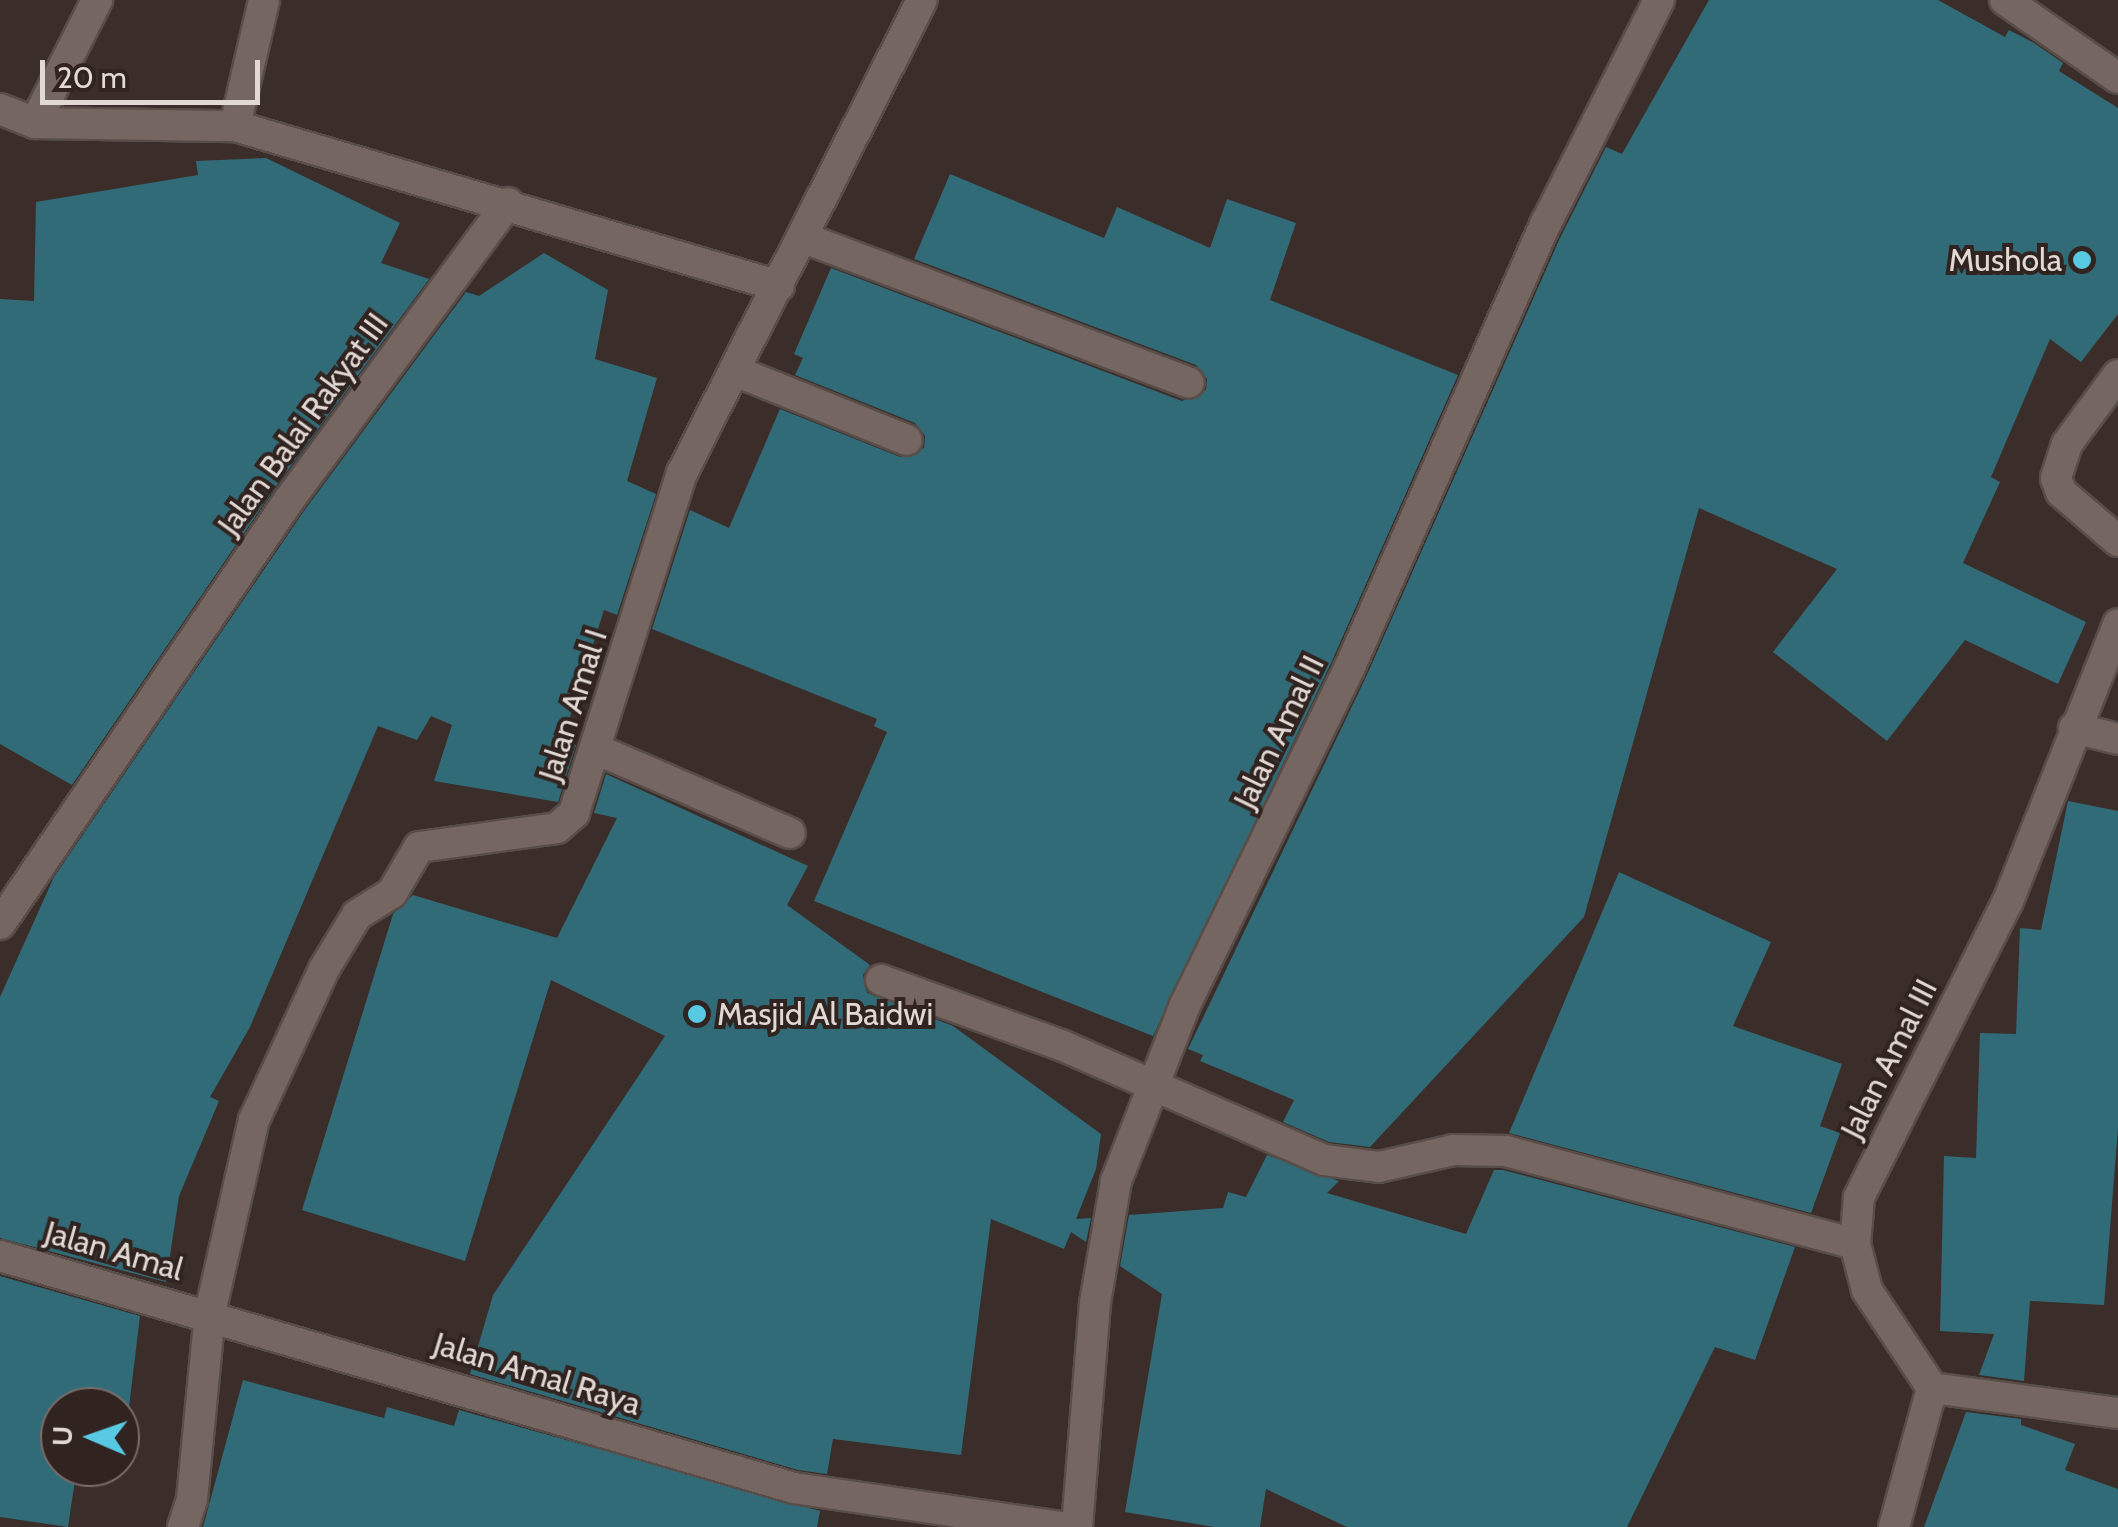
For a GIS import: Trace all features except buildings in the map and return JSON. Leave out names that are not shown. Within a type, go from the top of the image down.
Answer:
[{"type":"street","points":[[35,124],[98,0]]},
{"type":"street","points":[[235,126],[264,0]]},
{"type":"street","name":"Jalan Amal I","points":[[210,1312],[254,1120],[324,969],[357,915],[392,894],[419,847],[556,828],[574,812],[598,750],[682,473],[922,0]]},
{"type":"street","name":"Jalan Amal II","points":[[1078,1527],[1101,1268],[1116,1180],[1185,1005],[1350,669],[1546,224],[1659,0]]},
{"type":"street","points":[[2005,0],[2118,78]]},
{"type":"street","points":[[0,110],[35,124],[235,126],[508,203],[779,286]]},
{"type":"street","name":"Jalan Balai Rakyat III","points":[[0,924],[267,531],[508,203]]},
{"type":"street","points":[[804,238],[1189,383]]},
{"type":"street","points":[[735,371],[907,440]]},
{"type":"street","points":[[2118,375],[2067,444],[2056,478],[2060,492],[2118,542]]},
{"type":"street","name":"Jalan Amal III","points":[[1932,1388],[1867,1290],[1855,1244],[1859,1197],[2008,902],[2118,624]]},
{"type":"street","points":[[2074,728],[2118,739]]},
{"type":"street","points":[[598,750],[790,834]]},
{"type":"street","points":[[881,980],[1062,1045],[1152,1090],[1324,1160],[1379,1167],[1452,1150],[1506,1150],[1855,1244]]},
{"type":"street","name":"Jalan Amal","points":[[0,1256],[210,1312]]},
{"type":"street","points":[[183,1527],[192,1498],[210,1312]]},
{"type":"street","name":"Jalan Amal Raya","points":[[210,1312],[794,1488],[1060,1527]]},
{"type":"street","points":[[1894,1527],[1932,1388],[2118,1413]]},
{"type":"place","name":"Mushola","points":[[2082,260]]},
{"type":"place","name":"Masjid Al Baidwi","points":[[697,1014]]}]
